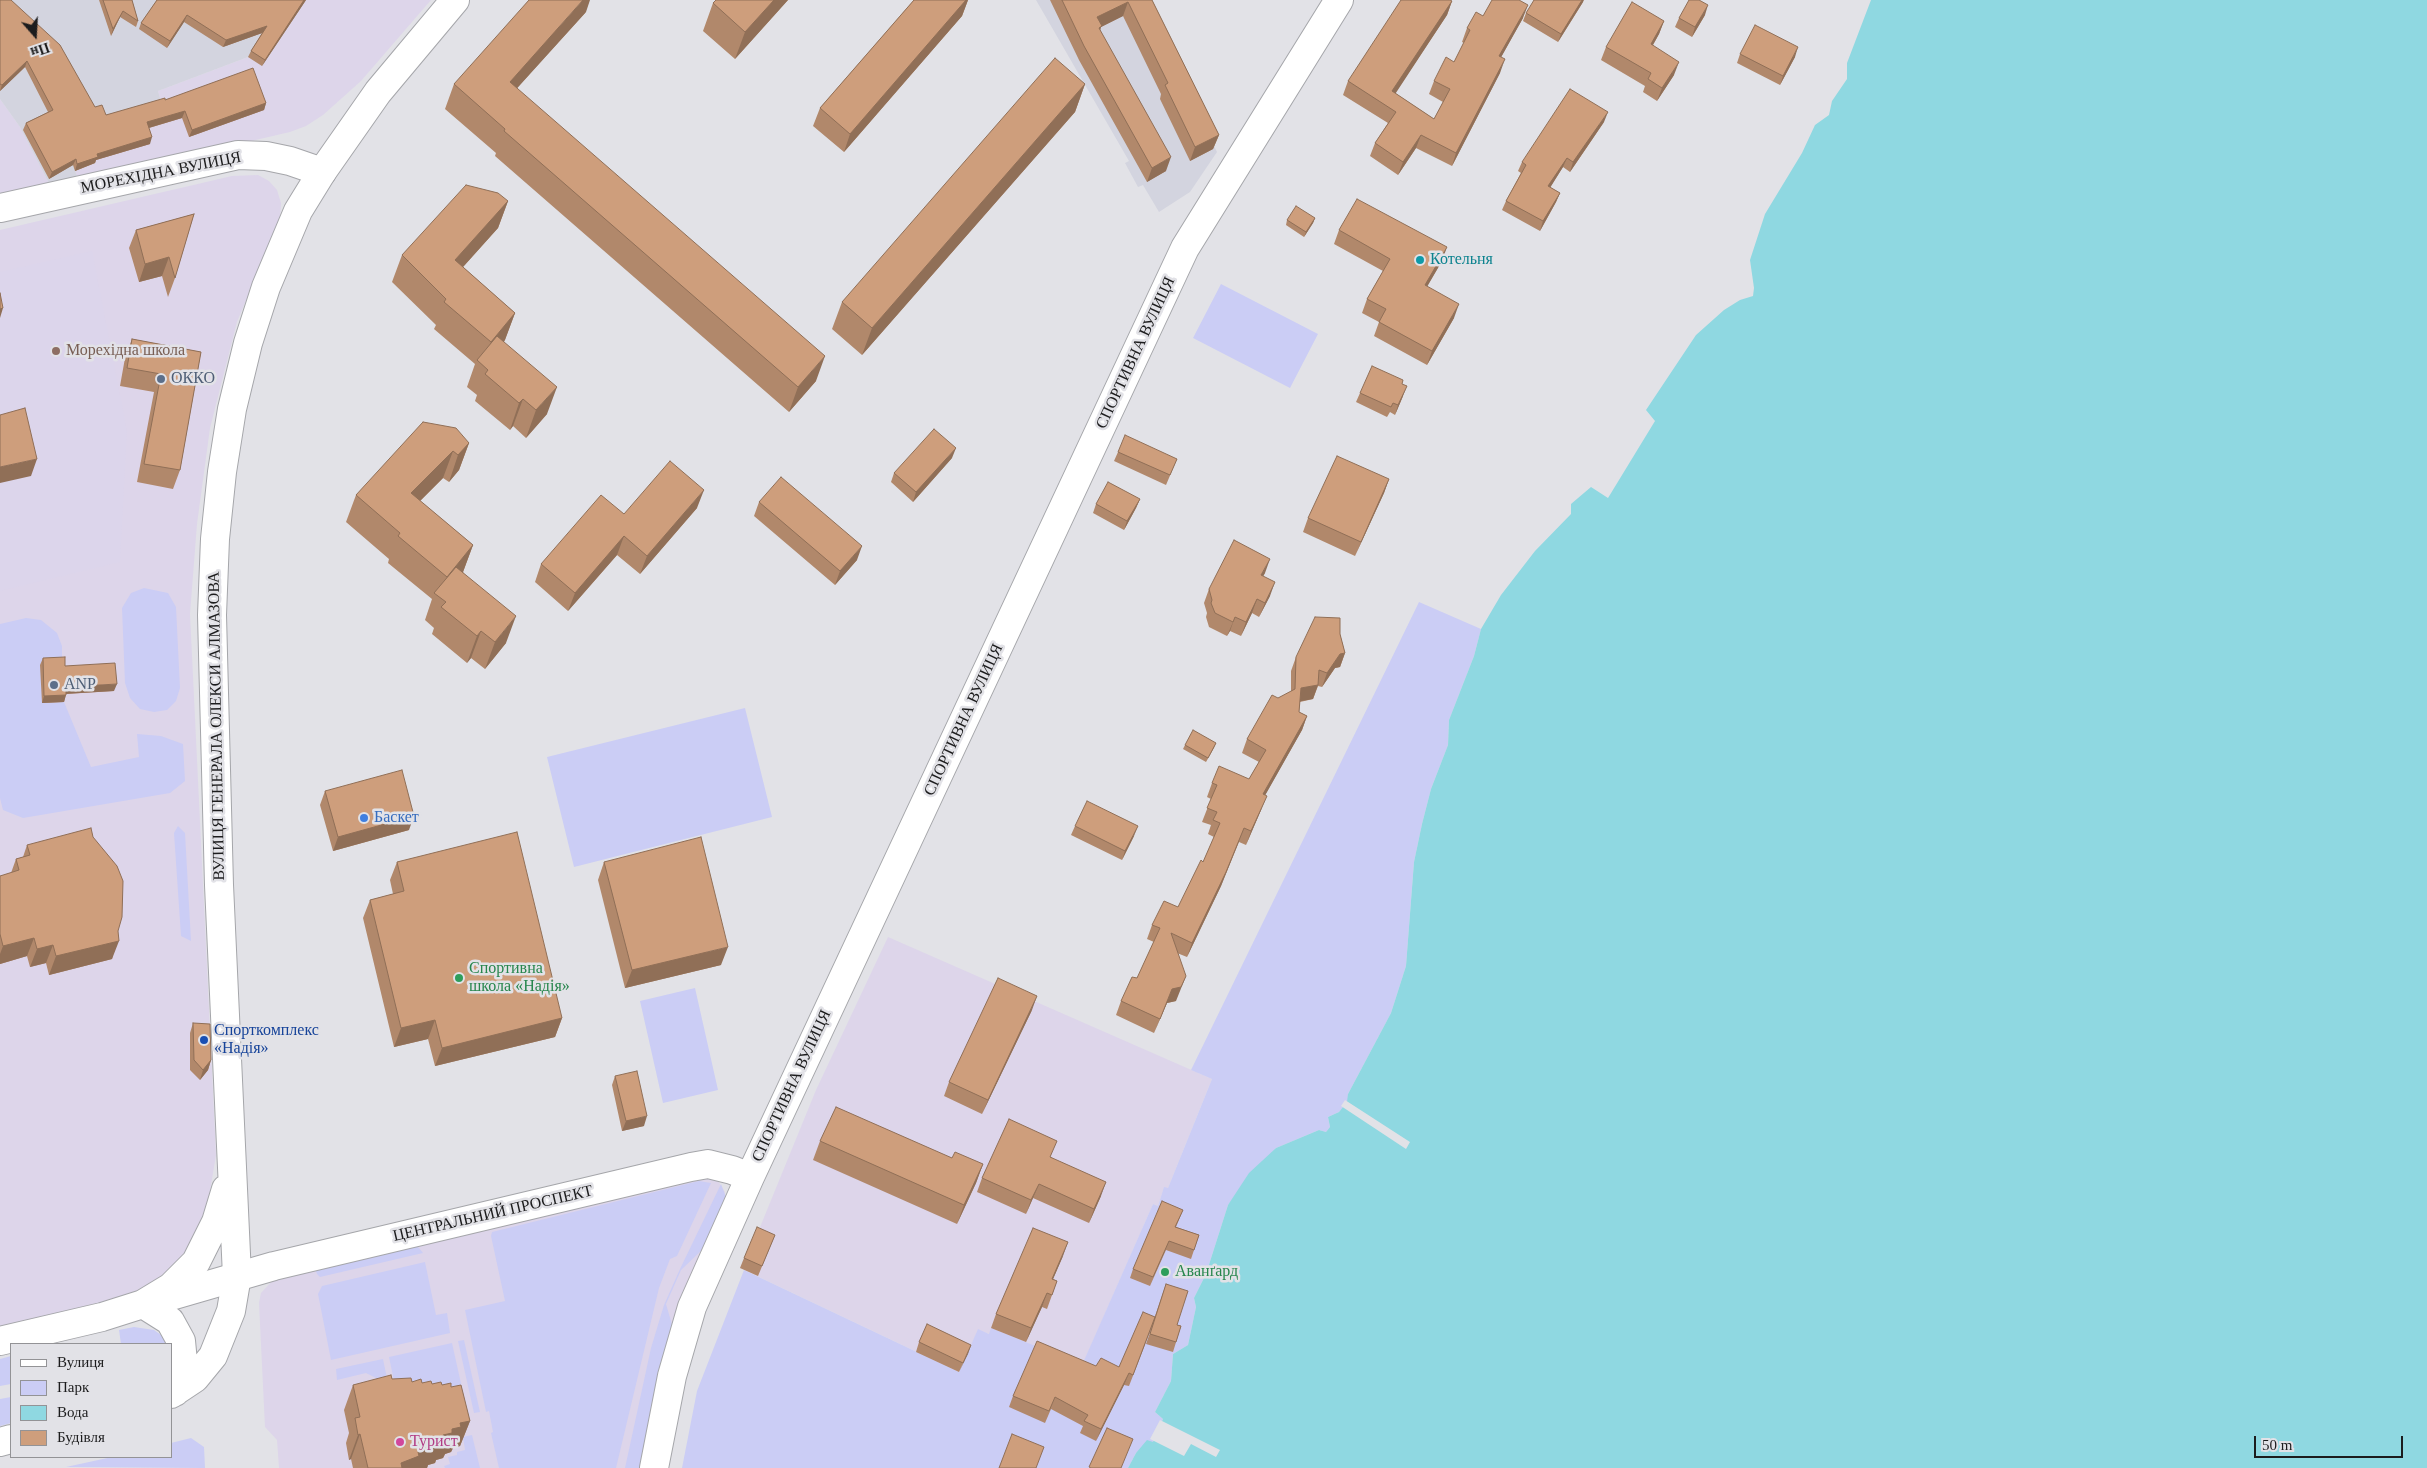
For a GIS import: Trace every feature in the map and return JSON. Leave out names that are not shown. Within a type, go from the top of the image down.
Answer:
[{"type":"street","name":"ВУЛИЦЯ ГЕНЕРАЛА ОЛЕКСИ АЛМАЗОВА","points":[[237,1276],[219,886],[212,615],[215,540],[222,472],[232,409],[248,343],[266,287],[298,211],[322,172],[378,92],[455,0]]},
{"type":"street","name":"СПОРТИВНА ВУЛИЦЯ","points":[[654,1468],[672,1376],[692,1307],[750,1177],[1185,248],[1339,0]]},
{"type":"street","name":"МОРЕХІДНА ВУЛИЦЯ","points":[[0,208],[238,155],[266,156],[290,161],[322,172]]},
{"type":"street","points":[[173,1393],[183,1362],[181,1341],[170,1321],[143,1304],[171,1287],[196,1262],[216,1222],[225,1195],[232,1160]]},
{"type":"street","name":"ЦЕНТРАЛЬНИЙ ПРОСПЕКТ","points":[[0,1341],[102,1317],[237,1276],[691,1167],[708,1164],[750,1177]]},
{"type":"street","points":[[173,1393],[194,1378],[213,1356],[231,1311],[237,1276]]},
{"type":"shaded area","points":[[0,0],[306,0],[262,66],[248,57],[158,91],[167,122],[90,147],[95,163],[75,171],[79,181],[51,187],[20,127],[0,99]]},
{"type":"shaded area","points":[[306,0],[431,0],[361,81],[323,115],[306,126],[290,132],[79,181],[75,171],[95,163],[90,147],[162,104],[158,91],[248,57]]},
{"type":"shaded area","points":[[1036,0],[1142,0],[1217,152],[1190,192],[1159,212],[1143,185],[1138,187],[1125,163],[1129,161]]},
{"type":"shaded area","points":[[0,99],[20,127],[51,187],[0,198]]},
{"type":"shaded area","points":[[258,175],[269,181],[277,190],[281,203],[280,218],[237,322],[210,428],[197,524],[190,614],[216,1155],[209,1197],[198,1232],[185,1254],[157,1282],[130,1295],[0,1327],[0,230],[232,176]]},
{"type":"shaded area","name":"Морехідна школа","points":[[92,251],[127,431],[120,562],[0,591],[0,272]]},
{"type":"shaded area","points":[[888,937],[1212,1079],[1168,1188],[1164,1188],[1158,1206],[1153,1204],[1082,1366],[978,1330],[959,1372],[740,1268],[753,1237],[756,1237],[816,1090]]},
{"type":"shaded area","points":[[707,1176],[718,1181],[725,1192],[642,1468],[279,1468],[277,1440],[265,1427],[259,1303],[261,1293],[275,1278]]},
{"type":"green space","points":[[1221,284],[1318,334],[1290,388],[1193,338]]},
{"type":"green space","points":[[144,588],[168,593],[176,607],[180,688],[176,701],[167,710],[154,712],[140,709],[130,698],[125,683],[122,608],[131,593]]},
{"type":"green space","points":[[1419,602],[1481,629],[1474,656],[1449,720],[1448,745],[1431,789],[1422,824],[1414,862],[1406,966],[1391,1013],[1348,1094],[1348,1102],[1339,1112],[1328,1117],[1330,1127],[1326,1132],[1319,1130],[1276,1148],[1228,1205],[1206,1274],[1194,1298],[1196,1307],[1188,1345],[1173,1354],[1171,1381],[1155,1412],[1163,1419],[1153,1442],[1136,1453],[1128,1468],[682,1468],[697,1391],[744,1270],[959,1372],[978,1329],[989,1334],[991,1328],[1082,1365],[1153,1204],[1158,1206],[1164,1187],[1168,1188],[1212,1079],[1191,1070]]},
{"type":"green space","points":[[26,618],[41,620],[57,633],[62,646],[62,664],[42,703],[64,702],[91,767],[139,757],[137,734],[161,736],[183,744],[185,781],[170,793],[23,818],[3,810],[0,798],[0,624]]},
{"type":"green space","points":[[745,708],[772,817],[574,867],[547,757]]},
{"type":"green space","points":[[178,826],[185,833],[191,941],[181,936],[174,833]]},
{"type":"green space","points":[[695,988],[718,1090],[663,1103],[640,1001]]},
{"type":"green space","points":[[699,1181],[711,1183],[677,1256],[670,1259],[659,1288],[616,1468],[499,1468],[491,1433],[493,1432],[489,1411],[486,1412],[465,1310],[505,1301],[491,1236],[492,1232]]},
{"type":"green space","points":[[721,1184],[726,1197],[706,1246],[681,1270],[666,1304],[673,1328],[642,1468],[625,1468],[651,1348],[664,1305]]},
{"type":"green space","points":[[414,1245],[423,1253],[320,1277],[315,1268]]},
{"type":"green space","points":[[425,1262],[436,1315],[447,1313],[450,1333],[331,1360],[318,1294],[322,1286]]},
{"type":"green space","points":[[134,1327],[154,1330],[161,1335],[165,1343],[121,1343],[119,1330]]},
{"type":"green space","points":[[464,1340],[480,1412],[474,1413],[458,1341]]},
{"type":"green space","points":[[452,1343],[468,1415],[458,1417],[398,1400],[389,1357]]},
{"type":"green space","points":[[10,1356],[10,1384],[0,1386],[0,1359]]},
{"type":"green space","points":[[383,1359],[391,1398],[381,1399],[376,1378],[366,1373],[337,1380],[336,1369]]},
{"type":"green space","points":[[10,1397],[10,1423],[0,1426],[0,1399]]},
{"type":"green space","points":[[472,1435],[480,1468],[445,1468],[444,1466],[450,1464],[448,1457],[457,1455],[457,1452],[465,1450],[463,1437]]},
{"type":"green space","points":[[191,1438],[204,1447],[205,1468],[66,1467],[107,1458],[172,1458],[172,1443]]},
{"type":"water","points":[[1871,0],[2427,0],[2427,1468],[1128,1468],[1136,1453],[1147,1440],[1153,1442],[1163,1419],[1155,1412],[1171,1381],[1173,1354],[1188,1345],[1196,1307],[1194,1298],[1206,1274],[1228,1205],[1249,1173],[1276,1148],[1319,1130],[1326,1132],[1330,1127],[1328,1117],[1339,1112],[1347,1102],[1348,1094],[1391,1013],[1406,966],[1414,862],[1422,824],[1431,789],[1448,745],[1449,720],[1474,656],[1481,629],[1501,595],[1535,551],[1571,514],[1571,504],[1591,487],[1608,498],[1655,421],[1646,410],[1696,335],[1724,310],[1740,300],[1753,296],[1754,288],[1750,260],[1765,214],[1802,153],[1815,125],[1829,115],[1832,101],[1847,79],[1847,63]]},
{"type":"pier","points":[[1345,1100],[1410,1142],[1406,1149],[1341,1106]]},
{"type":"pier","points":[[1160,1420],[1220,1450],[1216,1457],[1191,1444],[1184,1456],[1150,1439]]},
{"type":"building","points":[[0,0],[11,0],[60,45],[95,107],[102,105],[106,115],[165,98],[165,100],[253,68],[266,103],[192,130],[185,111],[147,122],[152,137],[97,154],[98,157],[77,164],[76,159],[52,172],[26,123],[53,110],[27,61],[2,85],[0,84]]},
{"type":"building","points":[[103,0],[132,0],[138,21],[123,11],[113,29]]},
{"type":"building","points":[[157,0],[304,0],[265,60],[251,51],[267,26],[226,40],[187,15],[170,41],[141,23]]},
{"type":"building","points":[[529,0],[583,0],[510,82],[825,356],[798,387],[504,131],[505,129],[454,84]]},
{"type":"building","points":[[716,0],[774,0],[745,32],[713,3]]},
{"type":"building","points":[[914,0],[966,0],[850,134],[820,108]]},
{"type":"building","points":[[1062,0],[1152,0],[1219,135],[1195,147],[1165,85],[1168,83],[1128,2],[1097,17],[1102,26],[1099,28],[1171,157],[1152,168],[1084,46]]},
{"type":"building","points":[[1401,0],[1452,1],[1392,91],[1434,119],[1450,89],[1434,81],[1446,57],[1454,62],[1470,30],[1467,28],[1476,12],[1483,16],[1492,0],[1519,0],[1528,5],[1499,56],[1505,59],[1456,153],[1421,135],[1403,162],[1375,143],[1396,112],[1348,81]]},
{"type":"building","points":[[1534,0],[1582,0],[1561,34],[1526,13]]},
{"type":"building","points":[[1689,0],[1699,0],[1708,5],[1695,27],[1679,18]]},
{"type":"building","points":[[1632,2],[1664,21],[1651,44],[1679,62],[1662,88],[1648,79],[1651,73],[1606,47]]},
{"type":"building","points":[[1755,25],[1798,47],[1783,76],[1740,54]]},
{"type":"building","points":[[1055,58],[1085,84],[872,328],[842,302]]},
{"type":"building","points":[[1570,89],[1608,112],[1573,162],[1567,158],[1548,186],[1560,193],[1543,221],[1506,201],[1526,165],[1522,162]]},
{"type":"building","points":[[466,185],[498,193],[508,201],[455,260],[515,313],[491,342],[444,302],[446,299],[402,255]]},
{"type":"building","points":[[1357,199],[1447,247],[1425,285],[1459,304],[1432,351],[1379,322],[1386,309],[1367,299],[1390,259],[1339,230]]},
{"type":"building","points":[[1296,206],[1315,218],[1306,232],[1287,220]]},
{"type":"building","points":[[194,214],[175,278],[169,257],[145,264],[136,230]]},
{"type":"building","points":[[0,293],[3,308],[0,309]]},
{"type":"building","points":[[497,336],[557,387],[536,410],[523,399],[519,403],[485,374],[488,370],[477,360]]},
{"type":"building","points":[[132,339],[201,352],[180,470],[144,464],[161,374],[127,368]]},
{"type":"building","points":[[1372,366],[1403,380],[1402,384],[1407,386],[1398,405],[1393,403],[1391,407],[1360,393]]},
{"type":"building","points":[[25,408],[37,459],[0,467],[0,415]]},
{"type":"building","points":[[423,422],[456,428],[469,443],[458,455],[453,451],[411,493],[473,545],[447,577],[398,536],[400,533],[356,495]]},
{"type":"building","points":[[934,429],[956,448],[916,492],[894,473]]},
{"type":"building","points":[[1125,435],[1177,459],[1170,475],[1118,452]]},
{"type":"building","points":[[1337,456],[1389,479],[1361,542],[1308,518]]},
{"type":"building","points":[[670,461],[704,490],[647,556],[624,536],[575,593],[541,564],[601,495],[624,514]]},
{"type":"building","points":[[781,477],[862,546],[840,571],[759,502]]},
{"type":"building","points":[[1108,482],[1140,499],[1127,521],[1096,504]]},
{"type":"building","points":[[1234,540],[1270,559],[1261,575],[1275,582],[1265,603],[1257,599],[1246,622],[1235,617],[1233,622],[1215,613],[1211,603],[1209,589]]},
{"type":"building","points":[[456,567],[516,616],[495,642],[481,631],[477,636],[441,607],[446,602],[434,593]]},
{"type":"building","points":[[1315,617],[1340,618],[1340,634],[1345,653],[1340,654],[1327,673],[1319,670],[1318,685],[1301,688],[1299,712],[1307,716],[1263,794],[1267,796],[1251,831],[1244,828],[1226,872],[1192,943],[1171,933],[1186,976],[1181,987],[1172,989],[1160,1019],[1121,1001],[1132,977],[1137,978],[1160,928],[1152,925],[1164,901],[1178,907],[1201,860],[1203,862],[1220,823],[1213,820],[1217,812],[1207,808],[1217,785],[1212,783],[1219,766],[1249,779],[1266,750],[1247,739],[1272,695],[1278,698],[1295,689],[1296,657]]},
{"type":"building","points":[[65,657],[65,666],[115,663],[117,684],[66,687],[66,695],[44,696],[43,658]]},
{"type":"building","points":[[1193,730],[1216,743],[1208,758],[1185,745]]},
{"type":"building","name":"Баскет","points":[[402,770],[414,816],[338,837],[325,791]]},
{"type":"building","points":[[1087,801],[1138,826],[1125,851],[1075,826]]},
{"type":"building","points":[[91,828],[93,837],[117,866],[123,881],[122,917],[118,931],[119,941],[56,956],[53,945],[37,949],[34,938],[3,946],[0,934],[0,876],[19,870],[16,859],[30,855],[27,845]]},
{"type":"building","name":"Спортивна школа «Надія»","points":[[517,832],[562,1018],[442,1048],[435,1020],[401,1028],[370,900],[404,891],[397,862]]},
{"type":"building","points":[[701,837],[728,947],[632,970],[604,862]]},
{"type":"building","points":[[998,978],[1037,996],[988,1100],[949,1082]]},
{"type":"building","points":[[193,1023],[210,1024],[211,1060],[203,1070],[194,1060]]},
{"type":"building","points":[[637,1071],[647,1116],[626,1121],[615,1076]]},
{"type":"building","points":[[836,1107],[952,1158],[955,1152],[983,1164],[964,1205],[820,1141]]},
{"type":"building","points":[[1009,1119],[1057,1141],[1050,1157],[1106,1182],[1094,1209],[1039,1184],[1031,1200],[982,1178]]},
{"type":"building","points":[[1162,1201],[1183,1210],[1175,1227],[1199,1235],[1194,1250],[1169,1241],[1153,1277],[1133,1269]]},
{"type":"building","points":[[757,1227],[775,1235],[762,1266],[744,1258]]},
{"type":"building","points":[[1033,1228],[1068,1242],[1052,1279],[1057,1281],[1052,1295],[1047,1293],[1031,1328],[996,1314]]},
{"type":"building","points":[[1166,1284],[1188,1291],[1177,1325],[1181,1326],[1176,1342],[1150,1334]]},
{"type":"building","points":[[1143,1312],[1155,1317],[1133,1375],[1129,1373],[1101,1429],[1084,1421],[1088,1415],[1055,1397],[1049,1411],[1013,1396],[1037,1341],[1096,1366],[1101,1358],[1119,1367]]},
{"type":"building","points":[[927,1324],[971,1345],[963,1363],[919,1342]]},
{"type":"building","points":[[391,1375],[392,1379],[411,1378],[412,1382],[421,1379],[422,1383],[431,1381],[432,1384],[441,1382],[442,1385],[451,1383],[451,1387],[461,1385],[470,1421],[460,1423],[461,1427],[452,1429],[452,1433],[443,1435],[444,1438],[435,1440],[436,1444],[426,1446],[427,1450],[418,1452],[419,1456],[401,1463],[402,1468],[368,1468],[360,1434],[358,1435],[355,1418],[360,1417],[353,1385]]},
{"type":"building","points":[[1107,1428],[1133,1439],[1121,1468],[1091,1468],[1089,1467]]},
{"type":"building","points":[[1012,1434],[1044,1447],[1036,1468],[999,1468]]},
{"type":"place","name":"Котельня","points":[[1420,260]]},
{"type":"place","name":"Морехідна школа","points":[[56,351]]},
{"type":"place","name":"ОККО","points":[[161,379]]},
{"type":"place","name":"ANP","points":[[54,685]]},
{"type":"place","name":"Баскет","points":[[364,818]]},
{"type":"place","name":"Спортивна школа «Надія»","points":[[459,978]]},
{"type":"place","name":"Спорткомплекс «Надія»","points":[[204,1040]]},
{"type":"place","name":"Аванґард","points":[[1165,1272]]},
{"type":"place","name":"Турист","points":[[400,1442]]}]
